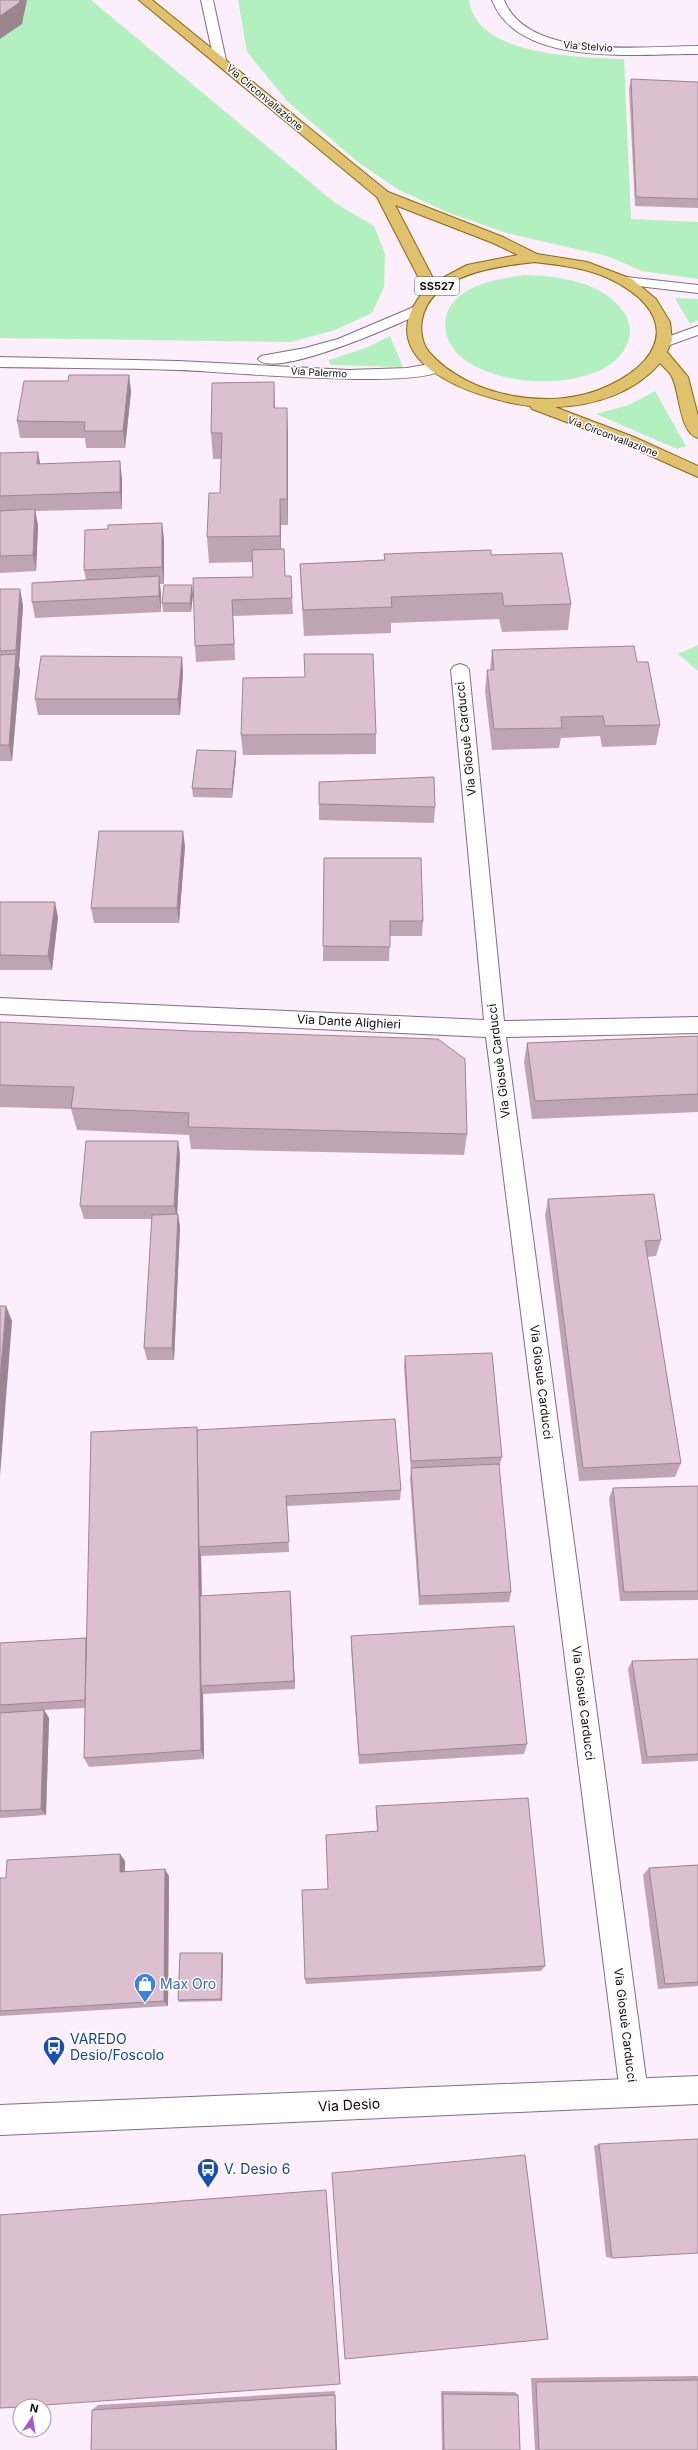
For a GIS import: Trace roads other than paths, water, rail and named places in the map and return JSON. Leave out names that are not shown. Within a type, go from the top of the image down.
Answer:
[{"type":"main road","name":"Via Circonvallazione","points":[[145,0],[383,195],[498,240],[535,258]]},
{"type":"main road","name":"Via Circonvallazione","points":[[383,195],[409,245],[416,263],[432,289]]},
{"type":"main road","name":"SS527","points":[[535,258],[568,261],[599,269],[626,281],[644,294],[657,309],[664,326],[662,348],[642,376],[611,392],[571,402],[527,402],[491,396],[460,384],[436,368],[420,350],[413,330],[416,310],[432,289],[459,272],[495,261],[535,258]]},
{"type":"main road","points":[[662,348],[680,377],[691,419],[698,433]]},
{"type":"main road","name":"Via Circonvallazione","points":[[527,402],[628,440],[698,472]]},
{"type":"street","points":[[207,0],[220,60]]},
{"type":"street","name":"Via Stelvio","points":[[498,0],[501,10],[510,22],[529,35],[555,44],[698,50]]},
{"type":"street","points":[[626,281],[698,289]]},
{"type":"street","name":"Via Palermo","points":[[201,366],[300,356],[348,342],[386,327],[416,310]]},
{"type":"street","points":[[662,348],[698,330]]},
{"type":"street","name":"Via Palermo","points":[[0,362],[201,366],[362,374],[410,373],[436,368]]},
{"type":"street","name":"Via Giosuè Carducci","points":[[460,670],[495,1029],[634,2093]]},
{"type":"street","name":"Via Dante Alighieri","points":[[0,1006],[495,1029],[698,1025]]},
{"type":"street","name":"Via Desio","points":[[0,2120],[698,2090]]},
{"type":"place","name":"Max Oro","points":[[145,2004]]},
{"type":"place","name":"VAREDO Desio/Foscolo","points":[[54,2066]]},
{"type":"place","name":"V. Desio 6","points":[[208,2188]]}]
